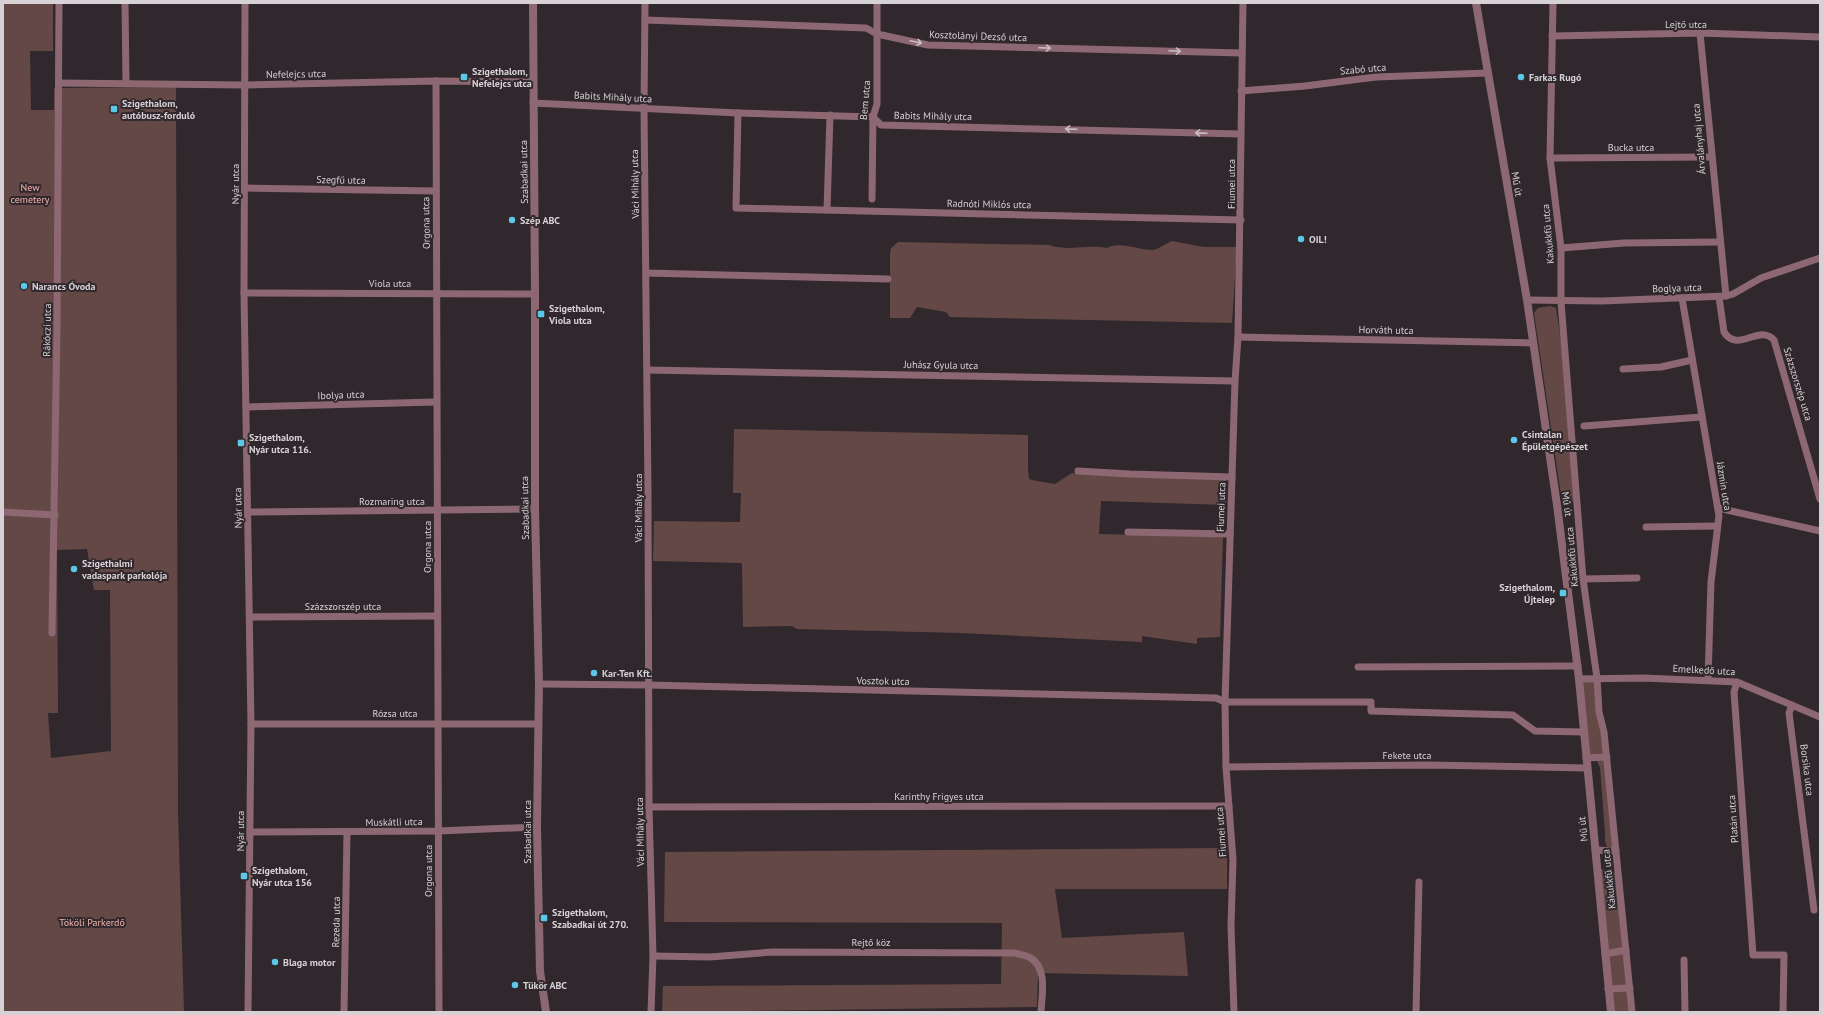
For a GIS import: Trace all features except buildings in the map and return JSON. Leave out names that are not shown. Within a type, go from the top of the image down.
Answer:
[{"type":"street","name":"Rákóczi utca","points":[[52,633],[60,83],[59,3]]},
{"type":"street","points":[[125,3],[126,83]]},
{"type":"street","name":"Nyár utca","points":[[245,3],[244,293],[249,512],[251,724],[248,1012]]},
{"type":"street","name":"Szabadkai utca","points":[[533,3],[535,509],[539,684],[537,827],[540,971],[546,1012]]},
{"type":"street","name":"Váci Mihály utca","points":[[645,3],[644,109],[648,370],[649,807],[653,956],[651,1012]]},
{"type":"street","name":"Bem utca","points":[[872,199],[873,117],[877,104],[877,3]]},
{"type":"street","name":"Fiumei utca","points":[[1234,1012],[1231,926],[1233,860],[1226,767],[1225,702],[1235,381],[1238,337],[1241,220],[1241,53],[1243,3]]},
{"type":"street","name":"Mű út","points":[[1476,3],[1527,300],[1557,504],[1578,666],[1611,1012]]},
{"type":"street","name":"Kakukkfű utca","points":[[1554,3],[1550,158],[1561,248],[1562,302],[1583,579],[1597,678],[1599,712],[1604,732],[1607,757],[1632,1012]]},
{"type":"street","name":"Kosztolányi Dezső utca","points":[[645,20],[866,28],[877,34],[928,44],[1241,53]]},
{"type":"street","name":"Lejtő utca","points":[[1552,36],[1700,33],[1820,37]]},
{"type":"street","name":"Árvalányhaj utca","points":[[1700,33],[1720,242],[1722,297]]},
{"type":"street","name":"Szabó utca","points":[[1241,91],[1305,86],[1376,77],[1488,73]]},
{"type":"street","name":"Nefelejcs utca","points":[[60,83],[245,84],[436,81],[533,82]]},
{"type":"street","name":"Orgona utca","points":[[436,81],[438,1012]]},
{"type":"street","name":"Babits Mihály utca","points":[[533,103],[738,113],[873,117],[881,125],[1240,134]]},
{"type":"street","name":"Radnóti Miklós utca","points":[[738,113],[736,208],[1241,220]]},
{"type":"street","points":[[827,210],[830,115]]},
{"type":"street","name":"Bucka utca","points":[[1550,158],[1711,157]]},
{"type":"street","name":"Szegfű utca","points":[[245,188],[436,191]]},
{"type":"street","points":[[1561,248],[1624,243],[1720,242]]},
{"type":"street","name":"Boglya utca","points":[[1527,300],[1562,302],[1722,297],[1733,294],[1761,278],[1820,258]]},
{"type":"street","points":[[646,273],[888,279]]},
{"type":"street","name":"Viola utca","points":[[244,293],[535,294]]},
{"type":"street","name":"Százszorszép utca","points":[[1722,297],[1724,332],[1727,337],[1732,341],[1738,341],[1764,334],[1770,335],[1774,340],[1820,499]]},
{"type":"street","name":"Jázmin utca","points":[[1682,298],[1719,516],[1711,582],[1708,680]]},
{"type":"street","name":"Horváth utca","points":[[1238,337],[1533,343]]},
{"type":"street","points":[[1623,369],[1661,367],[1692,360]]},
{"type":"street","name":"Juhász Gyula utca","points":[[648,370],[1235,381]]},
{"type":"street","name":"Ibolya utca","points":[[246,407],[436,402]]},
{"type":"street","points":[[1584,426],[1701,417]]},
{"type":"street","points":[[1078,471],[1138,475],[1232,477]]},
{"type":"street","points":[[1718,508],[1820,530]]},
{"type":"street","name":"Rozmaring utca","points":[[249,512],[535,509]]},
{"type":"street","points":[[3,512],[54,514]]},
{"type":"street","points":[[1646,526],[1717,526]]},
{"type":"street","points":[[1128,532],[1230,534]]},
{"type":"street","points":[[1583,579],[1637,578]]},
{"type":"street","name":"Százszorszép utca","points":[[250,617],[436,616]]},
{"type":"street","points":[[1358,667],[1578,666]]},
{"type":"street","name":"Emelkedő utca","points":[[1579,679],[1708,680],[1738,682],[1820,717]]},
{"type":"street","name":"Platán utca","points":[[1738,682],[1734,692],[1753,955],[1784,955],[1783,1012]]},
{"type":"street","name":"Vosztok utca","points":[[539,684],[648,685],[1216,698],[1225,702],[1371,702],[1371,711],[1513,715],[1535,731],[1584,732]]},
{"type":"street","name":"Borsika utca","points":[[1792,705],[1789,713],[1814,910]]},
{"type":"street","name":"Rózsa utca","points":[[251,724],[538,724]]},
{"type":"street","points":[[1586,758],[1607,757]]},
{"type":"street","name":"Fekete utca","points":[[1226,767],[1429,765],[1587,768]]},
{"type":"street","name":"Karinthy Frigyes utca","points":[[649,807],[1229,806]]},
{"type":"street","name":"Muskátli utca","points":[[250,832],[438,831],[537,827]]},
{"type":"street","name":"Rezeda utca","points":[[344,1012],[347,832]]},
{"type":"street","points":[[1595,850],[1616,851]]},
{"type":"street","points":[[1416,1012],[1419,882]]},
{"type":"street","points":[[1605,954],[1626,950]]},
{"type":"street","name":"Rejtő köz","points":[[653,956],[710,957],[772,952],[1014,953],[1029,957],[1039,967],[1043,978],[1041,1012]]},
{"type":"street","points":[[1684,960],[1685,1012]]},
{"type":"street","points":[[1608,989],[1630,988]]},
{"type":"green space","name":"Tököli Parkerdő","points":[[3,3],[53,3],[53,51],[30,51],[31,110],[54,110],[54,88],[176,87],[178,814],[184,1012],[3,1012]],"holes":[[[87,549],[94,590],[110,590],[111,751],[51,758],[48,713],[58,713],[57,550]]]},
{"type":"green space","points":[[1172,241],[1203,247],[1237,247],[1232,323],[950,317],[946,312],[917,307],[910,318],[890,318],[890,253],[891,248],[898,242],[1049,245],[1064,248],[1107,248],[1118,245],[1154,250]]},
{"type":"green space","points":[[1550,306],[1556,308],[1561,342],[1575,498],[1573,502],[1569,503],[1565,502],[1561,495],[1534,313],[1538,308]]},
{"type":"green space","points":[[734,429],[1028,435],[1028,469],[1029,479],[1032,480],[1055,484],[1072,473],[1142,477],[1226,478],[1226,505],[1101,501],[1099,534],[1223,537],[1220,637],[1197,638],[1197,644],[1142,636],[1142,642],[962,633],[797,629],[792,626],[743,627],[742,563],[653,561],[654,521],[740,522],[741,493],[733,493]]},
{"type":"green space","points":[[1597,678],[1616,848],[1607,848],[1605,841],[1600,768],[1596,758],[1586,754],[1579,679]]},
{"type":"green space","points":[[1227,848],[1227,889],[1055,889],[1062,938],[1184,932],[1188,976],[1038,973],[1037,1007],[662,1012],[663,986],[1001,984],[1002,923],[664,922],[665,852]]},
{"type":"green space","points":[[1597,867],[1609,872],[1618,873],[1632,1012],[1611,1012]]},
{"type":"place","name":"Szigethalom, Nefelejcs utca","points":[[464,77]]},
{"type":"place","name":"Farkas Rugó","points":[[1521,77]]},
{"type":"place","name":"Szigethalom, autóbusz-forduló","points":[[114,109]]},
{"type":"place","name":"Szép ABC","points":[[512,220]]},
{"type":"place","name":"OIL!","points":[[1301,239]]},
{"type":"place","name":"Narancs Óvoda","points":[[24,286]]},
{"type":"place","name":"Szigethalom, Viola utca","points":[[541,314]]},
{"type":"place","name":"Csintalan Épületgépészet","points":[[1514,440]]},
{"type":"place","name":"Szigethalom, Nyár utca 116.","points":[[241,443]]},
{"type":"place","name":"Szigethalmi vadaspark parkolója","points":[[74,569]]},
{"type":"place","name":"Szigethalom, Újtelep","points":[[1563,593]]},
{"type":"place","name":"Kar-Ten Kft.","points":[[594,673]]},
{"type":"place","name":"Szigethalom, Nyár utca 156","points":[[244,876]]},
{"type":"place","name":"Szigethalom, Szabadkai út 270.","points":[[544,918]]},
{"type":"place","name":"Blaga motor","points":[[275,962]]},
{"type":"place","name":"Tükör ABC","points":[[515,985]]},
{"type":"park label","name":"New cemetery","points":[[30,192]]}]
